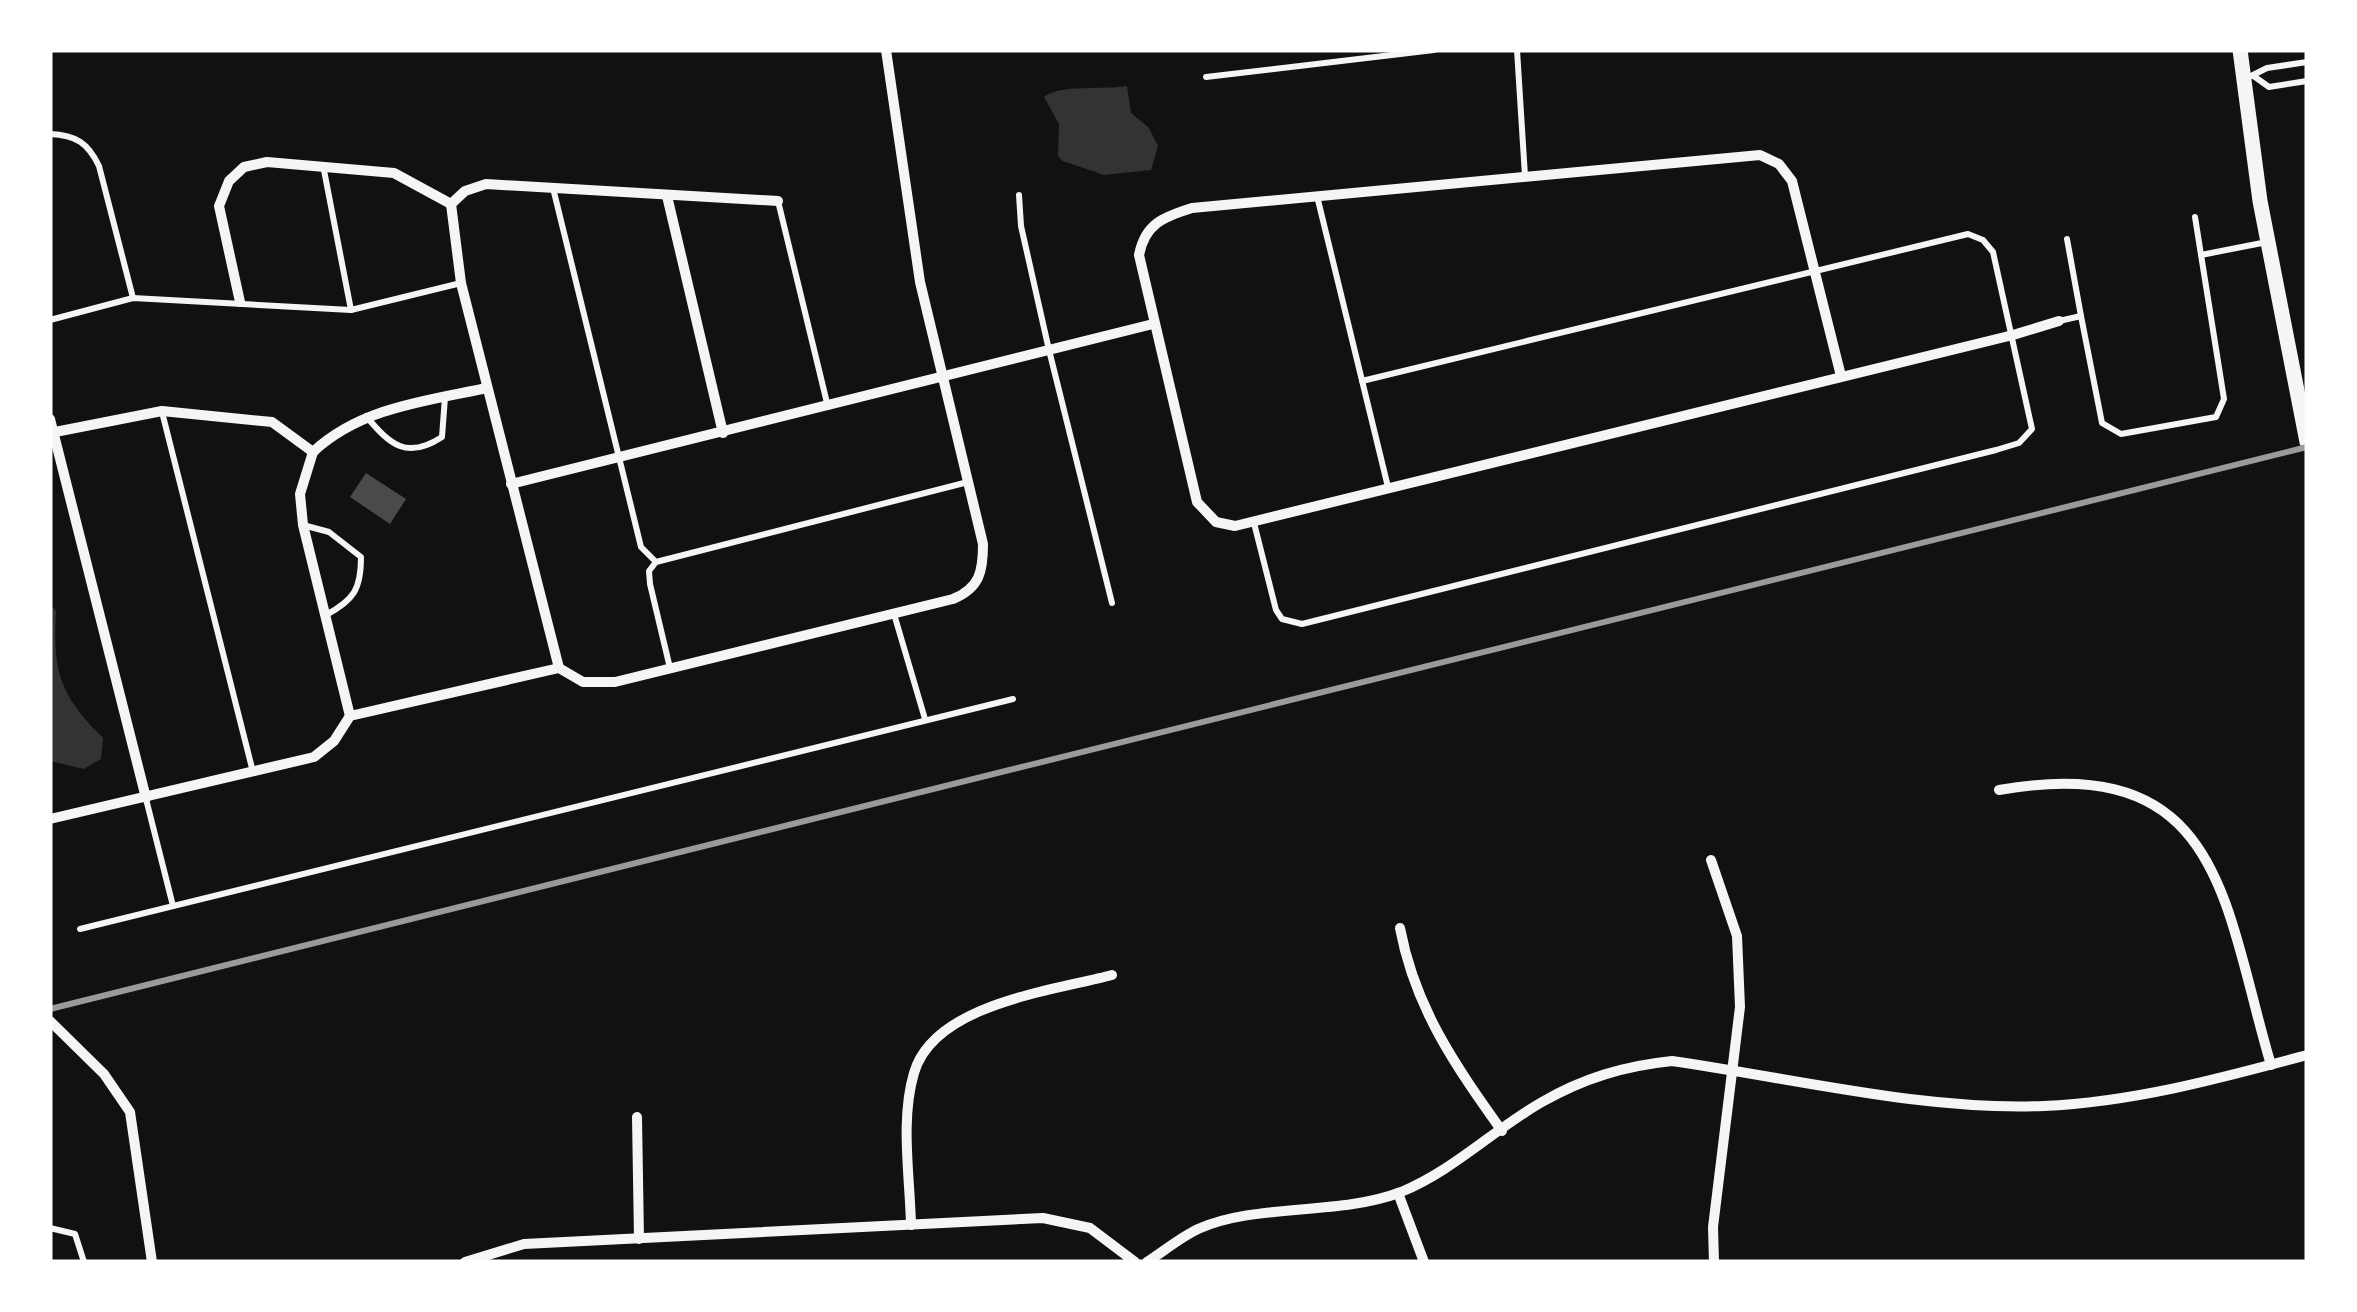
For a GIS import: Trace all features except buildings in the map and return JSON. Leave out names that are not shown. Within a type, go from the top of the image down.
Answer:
[{"type":"street","points":[[451,204],[461,282],[559,668],[573,678],[593,684],[953,599],[974,588],[981,575],[983,544],[941,376],[903,180],[886,50]]},
{"type":"street","points":[[2240,50],[2249,78],[2268,242],[2307,442]]},
{"type":"street","points":[[1841,376],[1788,172],[1760,155],[1192,208],[1162,218],[1142,240],[1139,255],[1152,324],[1197,502],[1216,522],[1235,526],[2012,335],[2059,320]]},
{"type":"street","points":[[240,302],[219,206],[229,181],[244,167],[267,162],[394,173],[451,204]]},
{"type":"street","points":[[451,204],[464,192],[486,184],[778,201]]},
{"type":"street","points":[[667,196],[722,432]]},
{"type":"street","points":[[511,484],[1152,324]]},
{"type":"street","points":[[350,716],[303,525],[300,494],[312,452],[335,431],[366,416],[487,388]]},
{"type":"street","points":[[52,433],[162,410],[272,422],[312,452]]},
{"type":"street","points":[[50,420],[146,798]]},
{"type":"street","points":[[50,819],[253,772],[325,751],[350,716],[559,668]]},
{"type":"street","points":[[1999,790],[2094,786],[2120,792],[2155,807],[2192,837],[2226,894],[2271,1065]]},
{"type":"street","points":[[1711,860],[1737,936],[1740,1007],[1713,1228],[1714,1262]]},
{"type":"street","points":[[1400,928],[1423,1010],[1441,1046],[1502,1130]]},
{"type":"street","points":[[911,1226],[907,1117],[914,1070],[942,1031],[984,1009],[1112,975]]},
{"type":"street","points":[[50,1021],[104,1074],[130,1112],[152,1262]]},
{"type":"street","points":[[1147,1262],[1199,1228],[1398,1193],[1435,1176],[1538,1103],[1602,1073],[1672,1061],[1965,1103],[2041,1106],[2119,1100],[2307,1056]]},
{"type":"street","points":[[638,1117],[638,1239]]},
{"type":"street","points":[[1398,1193],[1424,1262]]},
{"type":"street","points":[[464,1262],[524,1244],[1065,1220],[1109,1238],[1135,1262]]},
{"type":"lane","points":[[1206,76],[1434,50]]},
{"type":"lane","points":[[1517,50],[1525,176]]},
{"type":"lane","points":[[2249,78],[2268,68],[2307,62]]},
{"type":"lane","points":[[2249,78],[2269,86],[2307,81]]},
{"type":"lane","points":[[50,134],[70,135],[90,146],[99,166],[133,298]]},
{"type":"lane","points":[[323,165],[351,310]]},
{"type":"lane","points":[[553,188],[641,547],[656,562]]},
{"type":"lane","points":[[1020,195],[1021,226],[1112,603]]},
{"type":"lane","points":[[1317,196],[1388,489]]},
{"type":"lane","points":[[778,201],[828,407]]},
{"type":"lane","points":[[2067,239],[2102,423],[2122,434],[2216,417],[2224,399],[2195,217]]},
{"type":"lane","points":[[1254,522],[1276,610],[1282,619],[1302,624],[2020,443],[2032,429],[1992,252],[1983,240],[1968,234],[1362,381]]},
{"type":"lane","points":[[2201,255],[2268,242]]},
{"type":"lane","points":[[50,320],[133,298],[351,310],[461,282]]},
{"type":"lane","points":[[2059,320],[2081,316]]},
{"type":"lane","points":[[366,416],[385,440],[403,451],[424,449],[442,437],[445,397]]},
{"type":"lane","points":[[162,410],[253,772]]},
{"type":"lane","points":[[671,668],[650,584],[649,571],[656,562],[969,482]]},
{"type":"lane","points":[[303,525],[329,532],[360,557],[361,584],[356,593],[350,602],[325,615]]},
{"type":"lane","points":[[894,614],[925,719]]},
{"type":"lane","points":[[80,929],[1013,699]]},
{"type":"lane","points":[[146,798],[173,906]]},
{"type":"lane","points":[[50,1228],[75,1234],[84,1262]]},
{"type":"shaded area","points":[[1127,86],[1131,113],[1149,128],[1158,146],[1151,170],[1104,175],[1063,161],[1058,156],[1059,124],[1044,97],[1071,89]]},
{"type":"shaded area","points":[[50,604],[56,611],[56,650],[62,681],[77,708],[103,738],[101,759],[84,769],[50,761]]},
{"type":"railway","points":[[50,1009],[2307,447]]}]
